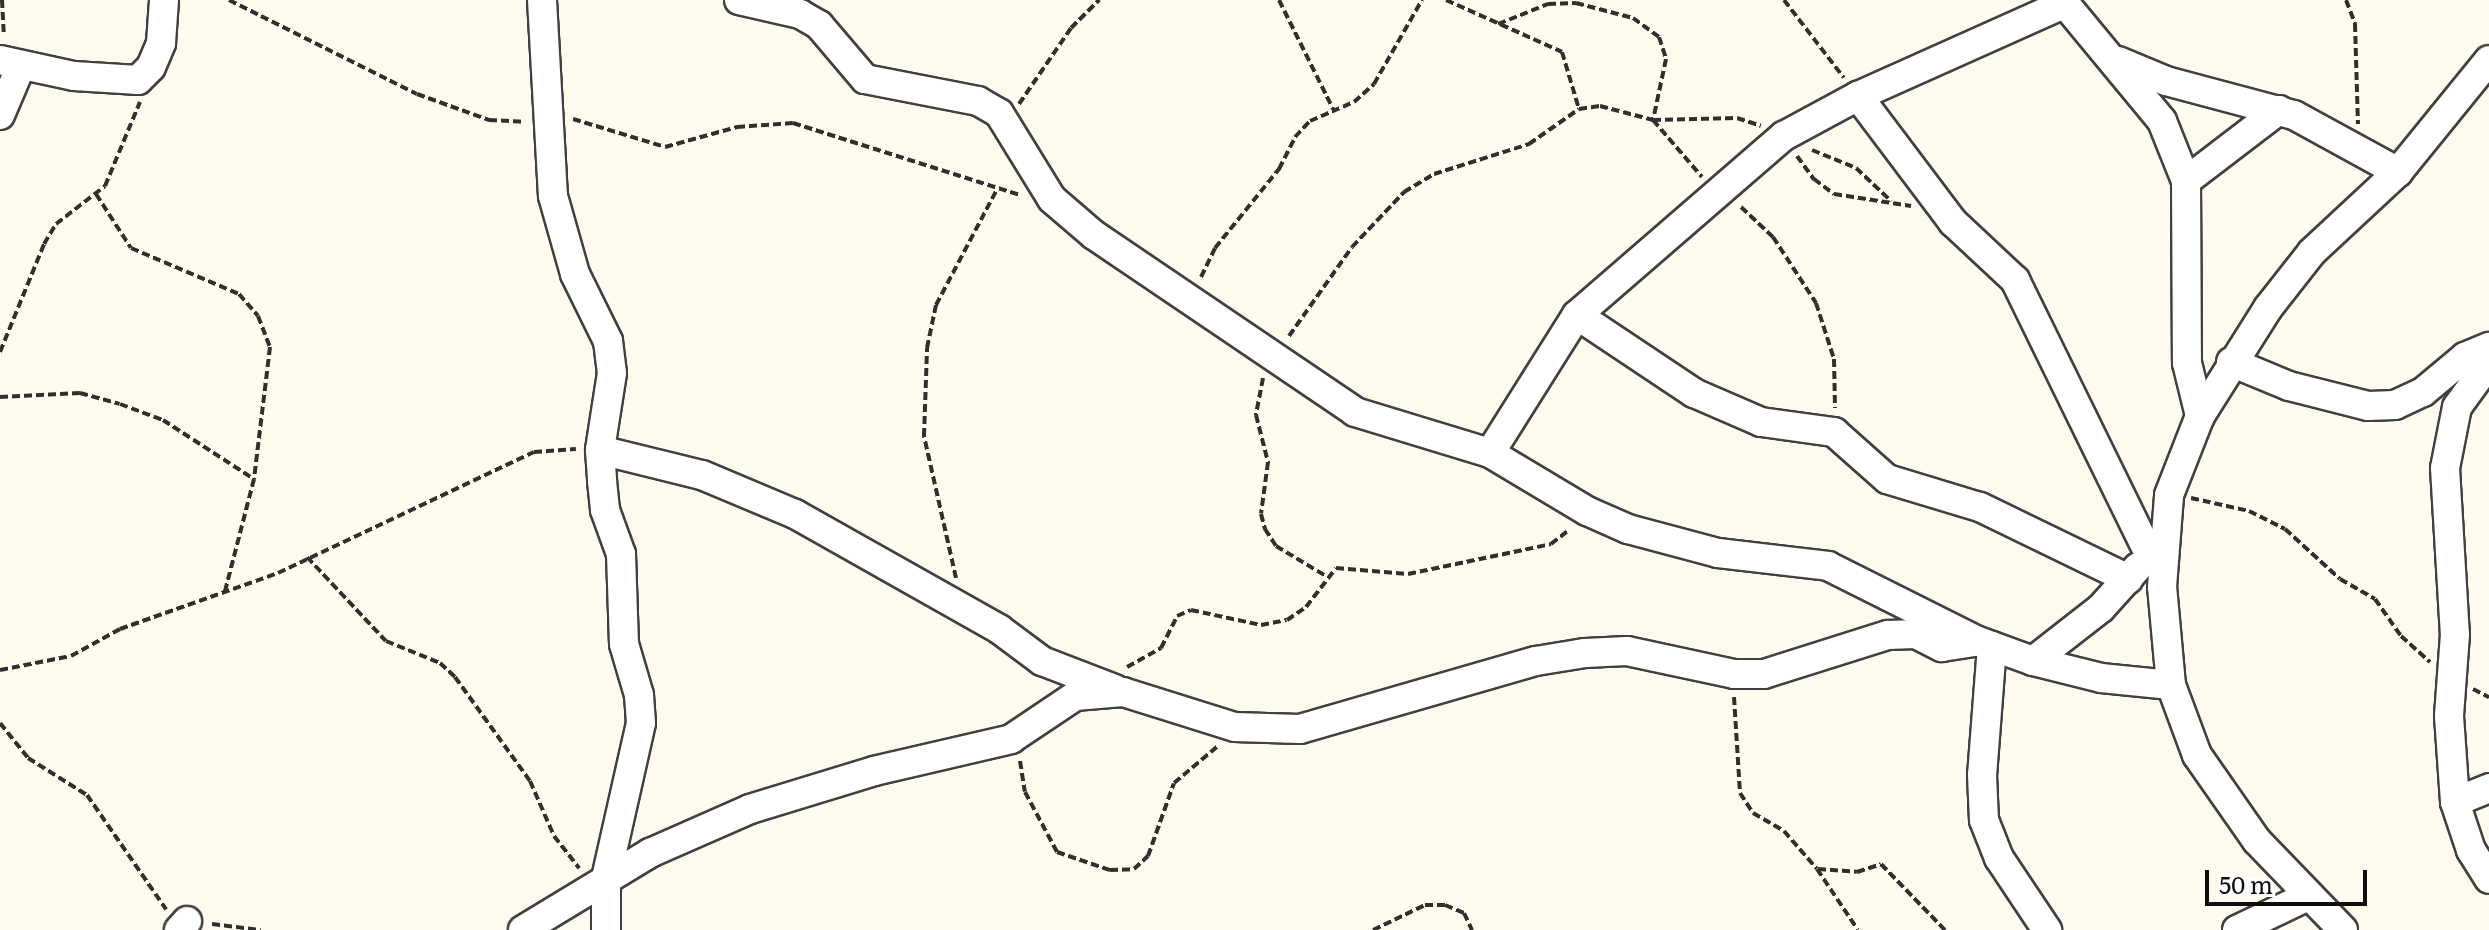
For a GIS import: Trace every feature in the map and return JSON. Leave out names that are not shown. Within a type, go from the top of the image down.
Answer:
[{"type":"street","points":[[0,115],[8,63],[122,82],[138,80],[151,67],[161,43],[164,0]]},
{"type":"street","points":[[542,0],[553,196],[563,239],[608,341],[612,373],[600,450],[605,510],[625,578],[624,644],[639,695],[641,723],[600,880],[606,930]]},
{"type":"street","points":[[739,0],[800,14],[819,25],[865,79],[978,101],[999,113],[1052,199],[1272,360],[1355,412],[1490,453],[1587,511],[1672,544],[1828,566],[1985,644],[2033,661],[2101,678],[2171,685]]},
{"type":"street","points":[[1490,453],[1577,315],[1784,136],[1858,96],[2063,2],[2162,121],[2186,181],[2187,363],[2200,416]]},
{"type":"street","points":[[2105,55],[2166,81],[2279,110],[2359,148],[2398,172]]},
{"type":"street","points":[[2343,930],[2257,841],[2197,755],[2171,685],[2157,543],[2169,495],[2200,416],[2231,362],[2312,252],[2398,172],[2489,60]]},
{"type":"street","points":[[1858,96],[1953,222],[2015,280],[2157,543]]},
{"type":"street","points":[[2186,181],[2279,110]]},
{"type":"street","points":[[1577,315],[1694,393],[1729,410],[1793,429],[1834,432],[1887,479],[1980,507],[2128,579]]},
{"type":"street","points":[[2231,362],[2317,394],[2368,406],[2395,405],[2423,392],[2465,357],[2489,347]]},
{"type":"street","points":[[2489,363],[2479,391],[2448,436],[2445,468],[2455,634],[2451,692],[2455,802],[2471,850],[2489,879]]},
{"type":"street","points":[[600,450],[667,464],[739,489],[795,514],[961,608],[1042,661],[1116,689],[1235,727],[1300,729],[1536,661],[1585,653],[1627,651],[1734,674],[1791,667],[1888,635],[1916,634],[1942,647],[1985,644]]},
{"type":"street","points":[[2033,661],[2101,608],[2157,543]]},
{"type":"street","points":[[1985,644],[1984,820],[1999,858],[2047,930]]},
{"type":"street","points":[[523,930],[600,880],[750,809],[1022,735],[1075,696],[1116,689]]},
{"type":"street","points":[[2455,802],[2489,788]]},
{"type":"street","points":[[2237,930],[2308,896]]},
{"type":"path","points":[[2,0],[8,63]]},
{"type":"path","points":[[229,0],[445,105],[489,120],[590,120],[665,147],[737,127],[793,123],[996,191],[1052,199]]},
{"type":"path","points":[[999,113],[1023,101],[1071,28],[1099,0]]},
{"type":"path","points":[[1279,0],[1333,109]]},
{"type":"path","points":[[1197,307],[1203,270],[1215,248],[1271,180],[1295,137],[1310,121],[1354,102],[1374,84],[1422,0]]},
{"type":"path","points":[[1446,0],[1562,52],[1579,109]]},
{"type":"path","points":[[1784,0],[1858,96]]},
{"type":"path","points":[[2346,0],[2355,24],[2359,148]]},
{"type":"path","points":[[1498,24],[1548,4],[1576,3],[1633,18],[1659,37],[1666,59],[1653,120],[1683,161],[1773,237],[1816,303],[1834,359],[1834,432]]},
{"type":"path","points":[[0,352],[44,244],[56,224],[96,194],[114,167],[151,67]]},
{"type":"path","points":[[1326,576],[1276,546],[1265,529],[1261,514],[1268,462],[1256,415],[1259,387],[1272,360],[1352,247],[1404,192],[1434,174],[1529,144],[1579,109],[1600,106],[1653,120],[1737,118],[1784,136]]},
{"type":"path","points":[[1893,202],[1856,168],[1791,146],[1814,179],[1834,194],[1918,208]]},
{"type":"path","points":[[961,608],[921,409],[936,305],[996,191]]},
{"type":"path","points":[[96,194],[131,248],[239,294],[258,316],[270,347],[254,479],[225,591]]},
{"type":"path","points":[[0,397],[80,393],[120,404],[163,420],[254,479]]},
{"type":"path","points":[[0,670],[71,656],[120,629],[307,557],[534,452],[600,450]]},
{"type":"path","points":[[2169,495],[2218,502],[2285,529],[2340,579],[2375,599],[2451,692]]},
{"type":"path","points":[[1116,689],[1132,662],[1161,648],[1177,616],[1191,610],[1261,625],[1287,620],[1306,607],[1326,576],[1351,566],[1408,574],[1551,544],[1587,511]]},
{"type":"path","points":[[307,557],[386,641],[440,663],[455,677],[530,781],[562,847],[600,880]]},
{"type":"path","points":[[1734,674],[1740,793],[1753,813],[1784,831],[1817,869],[1858,930]]},
{"type":"path","points":[[0,723],[28,758],[87,795],[128,850],[149,889],[183,925],[261,930]]},
{"type":"path","points":[[1022,735],[1025,792],[1057,852],[1110,870],[1134,869],[1148,856],[1174,783],[1235,727]]},
{"type":"path","points":[[1817,869],[1857,872],[1881,864],[1945,930]]},
{"type":"path","points":[[1373,930],[1425,905],[1445,905],[1464,913],[1472,930]]}]
